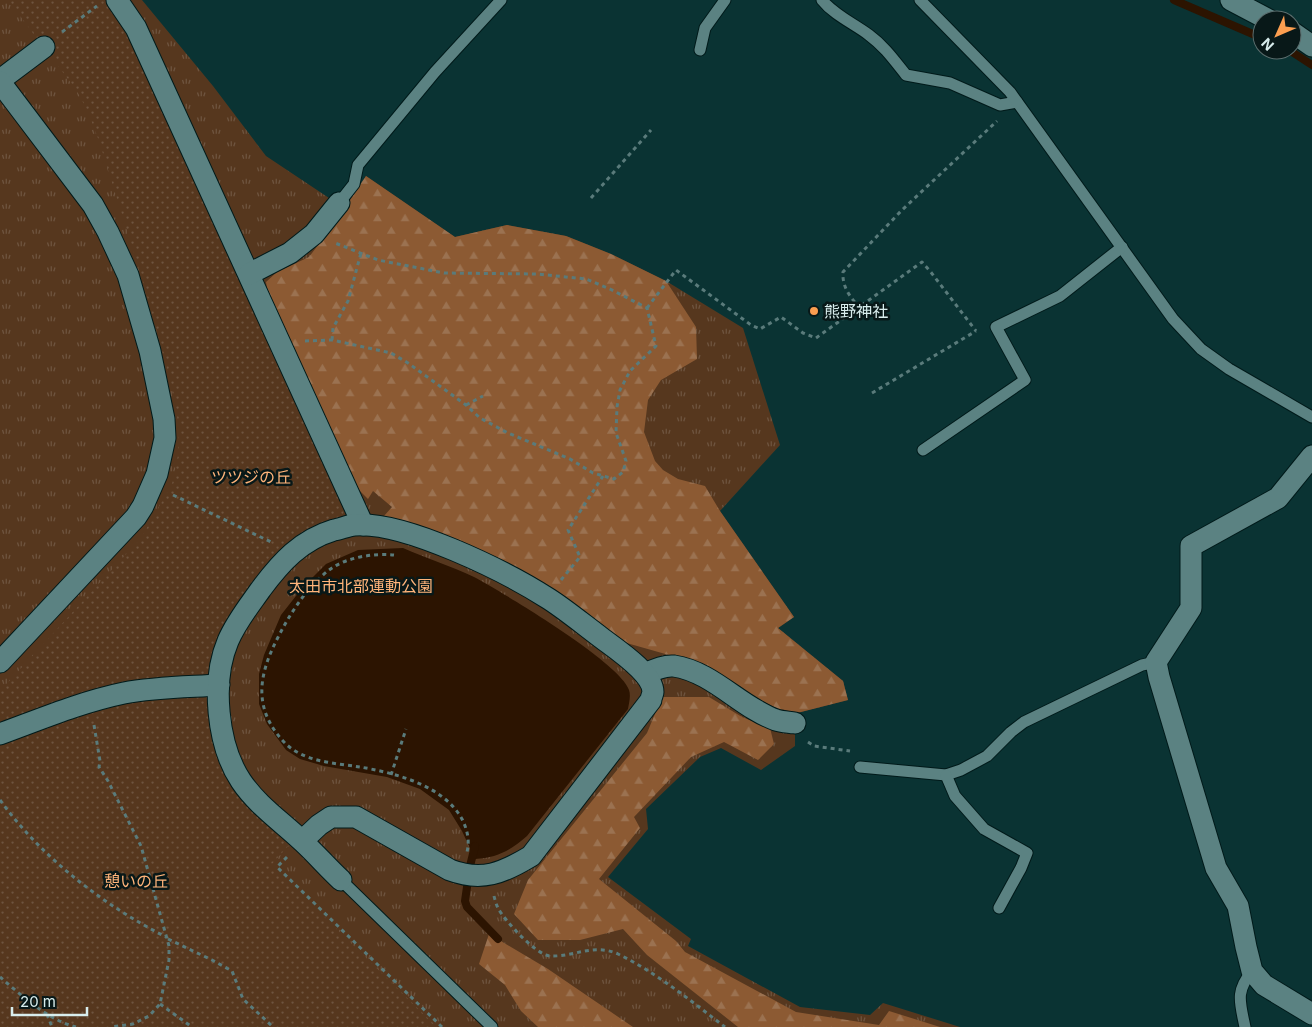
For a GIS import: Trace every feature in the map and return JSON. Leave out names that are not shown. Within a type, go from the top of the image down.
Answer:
[{"type":"street","points":[[1231,0],[1252,11]]},
{"type":"street","points":[[108,2],[136,28],[363,525]]},
{"type":"street","points":[[0,662],[136,517],[157,474],[165,438],[164,419],[150,351],[128,275],[93,205],[0,81],[44,46]]},
{"type":"street","points":[[249,274],[290,253],[314,234],[339,203]]},
{"type":"street","points":[[1312,456],[1278,498],[1192,546],[1190,568],[1191,608],[1156,662],[1216,868],[1238,906],[1252,971],[1264,986],[1312,1014]]},
{"type":"street","points":[[302,841],[331,817],[356,817],[450,870],[477,876],[502,872],[530,856],[651,700],[653,691],[645,674],[626,656],[546,598],[482,562],[428,540],[398,530],[371,525],[352,525],[308,540],[290,554],[274,572],[242,616],[228,640],[220,662],[220,719],[225,745],[232,766],[254,798],[302,841],[341,880]]},
{"type":"street","points":[[645,674],[657,668],[673,666],[701,675],[756,710],[776,720],[795,723]]},
{"type":"street","points":[[0,734],[90,702],[125,693],[219,685]]},
{"type":"lane","points":[[339,203],[354,184],[358,165],[436,72],[501,0]]},
{"type":"lane","points":[[700,50],[705,28],[724,0]]},
{"type":"lane","points":[[822,0],[828,7],[888,50],[906,75],[950,83],[1000,105],[1017,102]]},
{"type":"lane","points":[[920,0],[1010,92],[1173,319],[1202,349],[1229,369],[1312,417]]},
{"type":"lane","points":[[923,450],[1025,380],[996,327],[1060,296],[1122,248]]},
{"type":"lane","points":[[860,767],[946,775],[961,770],[987,756],[1024,722],[1142,665],[1156,662]]},
{"type":"lane","points":[[946,775],[955,796],[984,830],[1027,853],[999,908]]},
{"type":"lane","points":[[341,880],[492,1027]]},
{"type":"lane","points":[[1245,1027],[1240,992],[1252,971]]},
{"type":"path","points":[[44,46],[108,2]]},
{"type":"path","points":[[860,308],[845,289],[842,278],[843,272],[902,210],[1017,102]]},
{"type":"path","points":[[591,198],[651,130]]},
{"type":"path","points":[[283,349],[296,342],[332,340],[391,353],[466,405],[480,418],[570,459],[593,473],[614,480],[623,472],[626,461],[616,433],[617,407],[620,390],[630,371],[656,346],[647,308],[586,279],[537,274],[444,273],[378,260],[314,234]]},
{"type":"path","points":[[332,340],[334,328],[348,301],[361,253]]},
{"type":"path","points":[[647,308],[676,270],[751,326],[760,329],[781,317],[802,333],[816,338],[922,262],[976,331]]},
{"type":"path","points":[[872,393],[976,331],[996,327]]},
{"type":"path","points":[[466,405],[483,396]]},
{"type":"path","points":[[546,598],[580,557],[568,530],[603,476]]},
{"type":"path","points":[[152,486],[276,544],[290,554]]},
{"type":"path","points":[[396,556],[377,554],[356,558],[333,567],[318,580],[295,608],[272,646],[261,688],[264,709],[284,742],[301,755],[325,762],[364,768],[391,775],[430,788],[445,799],[457,810],[468,837],[468,849],[462,874]]},
{"type":"path","points":[[90,702],[100,762],[99,767],[141,846],[167,938],[169,960],[160,1004],[149,1016],[133,1024],[111,1027]]},
{"type":"path","points":[[795,723],[805,740],[814,746],[869,754],[875,768]]},
{"type":"path","points":[[391,775],[406,729]]},
{"type":"path","points":[[0,800],[36,841],[60,864],[138,922],[232,971],[243,999],[273,1027]]},
{"type":"path","points":[[302,841],[277,867],[442,1027]]},
{"type":"path","points":[[488,874],[498,908],[517,933],[534,947],[549,956],[599,949],[616,954],[651,973],[725,1027]]},
{"type":"path","points":[[0,977],[27,1000],[64,1024],[76,1027]]},
{"type":"path","points":[[160,1004],[192,1027]]},
{"type":"path","points":[[47,1012],[52,1027]]},
{"type":"green space","name":"太田市北部運動公園","points":[[0,0],[142,0],[213,86],[266,156],[344,208],[366,176],[455,237],[507,225],[566,236],[611,254],[666,281],[743,328],[780,445],[720,511],[794,617],[778,628],[843,681],[848,700],[797,713],[795,746],[761,770],[721,748],[700,757],[646,809],[648,829],[608,877],[691,939],[688,946],[800,1007],[870,1015],[883,1003],[960,1027],[0,1027]]},
{"type":"green space","name":"ツツジの丘","points":[[8,0],[105,0],[129,31],[346,505],[343,514],[335,521],[303,535],[211,677],[0,725],[0,691],[141,538],[172,484],[178,455],[179,427],[170,380],[144,285],[99,141],[88,112],[77,91]]},
{"type":"green space","points":[[366,176],[455,237],[507,225],[566,236],[611,254],[666,281],[696,327],[697,359],[661,380],[648,400],[644,432],[655,461],[663,470],[678,479],[705,486],[720,511],[794,617],[778,628],[843,681],[848,700],[797,713],[776,708],[676,657],[616,640],[421,527],[384,516],[392,507],[373,491],[368,499],[354,485],[266,282],[277,272],[309,257],[337,220]]},
{"type":"green space","name":"憩いの丘","points":[[210,690],[212,724],[291,843],[271,865],[437,1027],[0,1027],[0,742],[127,700]]},
{"type":"green space","points":[[662,697],[709,697],[742,717],[770,728],[774,744],[758,760],[724,742],[691,757],[634,817],[640,828],[599,879],[676,941],[685,952],[796,1012],[879,1025],[889,1011],[940,1027],[738,1027],[647,955],[623,929],[580,940],[538,940],[514,914],[528,880],[647,733]]},
{"type":"green space","points":[[489,934],[548,969],[633,1027],[538,1027],[521,1011],[505,985],[479,964]]},
{"type":"shaded area","points":[[403,548],[474,577],[533,612],[584,646],[605,663],[621,678],[629,690],[628,709],[527,836],[497,855],[475,859],[462,831],[449,810],[420,789],[387,777],[324,766],[300,759],[286,750],[267,724],[259,704],[259,674],[264,655],[281,615],[303,587],[326,564],[358,550]]},
{"type":"waterway","points":[[1174,0],[1252,34]]},
{"type":"waterway","points":[[1302,58],[1312,65]]},
{"type":"waterway","points":[[470,866],[475,846]]},
{"type":"waterway","points":[[468,880],[465,901],[467,907],[498,939]]},
{"type":"place","name":"熊野神社","points":[[814,311]]}]
